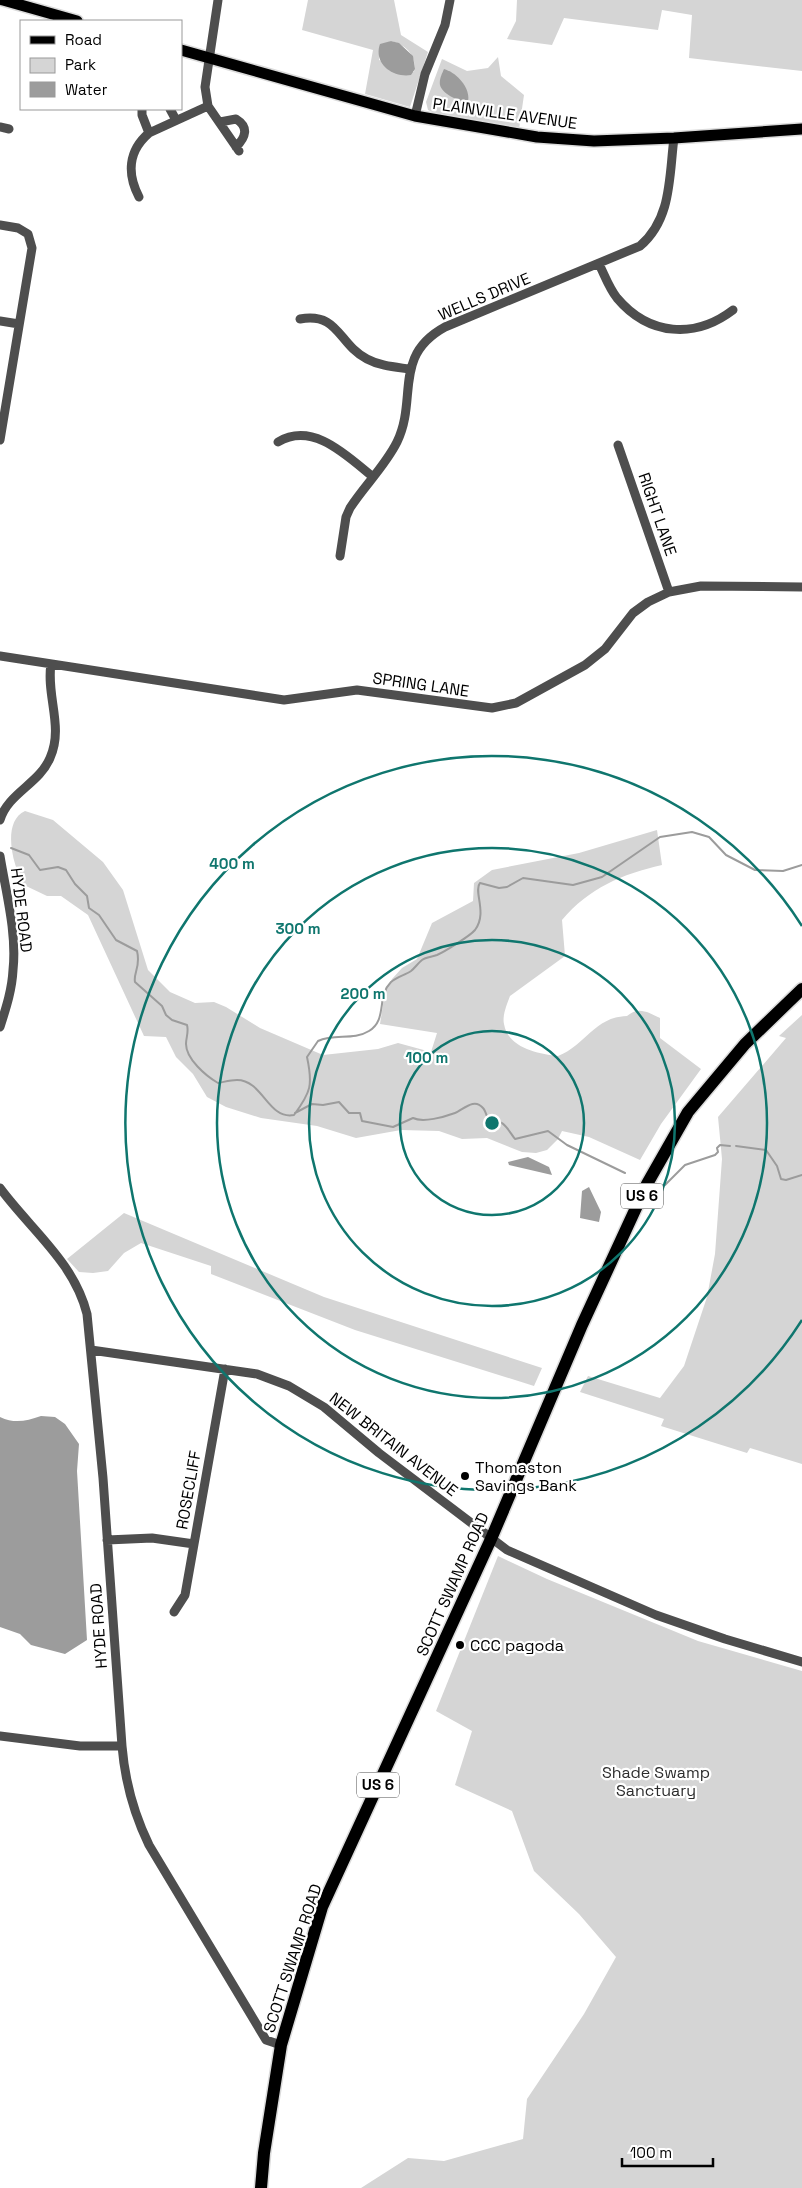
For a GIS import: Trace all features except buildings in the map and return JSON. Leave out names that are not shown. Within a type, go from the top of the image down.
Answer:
[{"type":"highway","name":"SCOTT SWAMP ROAD","points":[[261,2188],[264,2153],[281,2045],[322,1907],[490,1539],[582,1324],[656,1167],[688,1112],[745,1044],[802,989]]},
{"type":"main road","points":[[3,0],[74,20]]},
{"type":"main road","name":"PLAINVILLE AVENUE","points":[[182,50],[415,116],[537,137],[594,141],[674,138],[802,129]]},
{"type":"street","points":[[218,0],[205,87],[208,106],[238,149],[244,139],[245,132],[242,123],[236,119],[220,122]]},
{"type":"street","points":[[415,116],[425,74],[447,19],[450,0]]},
{"type":"street","points":[[139,197],[130,173],[131,158],[136,146],[148,133],[208,106]]},
{"type":"street","points":[[142,110],[148,133]]},
{"type":"street","points":[[171,110],[176,120]]},
{"type":"street","name":"WELLS DRIVE","points":[[340,556],[346,517],[357,498],[390,455],[400,434],[404,419],[409,369],[422,346],[439,331],[640,246],[659,223],[666,205],[674,138]]},
{"type":"street","points":[[0,225],[18,228],[28,234],[32,248],[2,414],[0,440]]},
{"type":"street","points":[[599,264],[610,287],[624,306],[645,321],[655,325],[677,329],[698,329],[716,322],[733,310]]},
{"type":"street","points":[[300,319],[322,318],[334,326],[353,348],[367,359],[409,369]]},
{"type":"street","points":[[0,321],[19,324]]},
{"type":"street","points":[[278,442],[291,436],[308,436],[322,441],[336,447],[373,476]]},
{"type":"street","name":"RIGHT LANE","points":[[618,445],[669,592]]},
{"type":"street","name":"SPRING LANE","points":[[0,656],[284,700],[357,690],[475,706],[504,706],[532,695],[594,660],[633,613],[648,602],[669,592],[701,586],[802,587]]},
{"type":"street","points":[[0,820],[10,801],[43,770],[53,750],[56,731],[49,689],[51,664]]},
{"type":"street","name":"HYDE ROAD","points":[[0,856],[13,936],[14,960],[11,986],[0,1027]]},
{"type":"street","name":"HYDE ROAD","points":[[0,1188],[58,1256],[75,1282],[86,1309],[107,1540],[122,1746],[129,1796],[135,1816],[149,1845],[266,2040],[281,2045]]},
{"type":"street","name":"NEW BRITAIN AVENUE","points":[[91,1350],[257,1374],[280,1382],[324,1407],[379,1453],[466,1518],[490,1539],[507,1550],[656,1615],[802,1662]]},
{"type":"street","name":"ROSECLIFF","points":[[174,1612],[185,1596],[225,1369]]},
{"type":"street","points":[[107,1540],[152,1538],[194,1544]]},
{"type":"street","points":[[0,1736],[80,1746],[122,1746]]},
{"type":"green space","points":[[308,0],[394,0],[401,35],[428,52],[410,107],[365,94],[373,50],[302,30]],"holes":[[[391,41],[410,52],[414,61],[414,72],[379,60],[379,48]]]},
{"type":"green space","points":[[517,0],[802,0],[802,71],[689,58],[692,15],[662,10],[658,30],[564,18],[552,45],[507,39],[516,21]]},
{"type":"green space","points":[[498,57],[501,76],[524,95],[519,129],[436,114],[428,110],[426,102],[442,59],[467,71],[488,68]],"holes":[[[448,70],[464,85],[459,100],[443,89],[441,82],[443,71]]]},
{"type":"green space","points":[[25,811],[53,820],[103,862],[123,890],[148,970],[170,992],[195,1003],[214,1002],[226,1007],[260,1028],[323,1055],[378,1049],[398,1043],[431,1052],[437,1033],[380,1024],[385,992],[392,979],[402,968],[417,959],[432,923],[473,901],[474,883],[492,870],[579,853],[657,830],[662,865],[633,873],[607,884],[583,899],[572,909],[562,920],[565,956],[510,996],[504,1014],[504,1024],[511,1039],[518,1044],[542,1054],[558,1056],[568,1051],[606,1021],[627,1016],[635,1011],[643,1011],[660,1018],[660,1038],[701,1069],[661,1124],[640,1160],[589,1137],[562,1131],[558,1139],[547,1150],[536,1153],[522,1152],[487,1138],[462,1139],[439,1131],[401,1130],[356,1138],[317,1126],[261,1118],[226,1107],[207,1097],[193,1074],[176,1057],[166,1037],[144,1036],[88,915],[61,896],[47,896],[24,885],[13,857],[11,835],[13,825]]},
{"type":"green space","points":[[802,1015],[802,1464],[750,1448],[747,1453],[661,1426],[664,1419],[580,1392],[588,1376],[660,1398],[684,1366],[707,1297],[715,1254],[722,1159],[718,1117],[786,1038],[779,1036]]},
{"type":"green space","points":[[124,1213],[324,1297],[542,1368],[534,1386],[355,1330],[211,1274],[211,1266],[141,1243],[124,1253],[108,1271],[79,1272],[67,1259]]},
{"type":"green space","name":"Shade Swamp Sanctuary","points":[[498,1556],[547,1579],[698,1641],[802,1671],[802,2188],[361,2188],[408,2158],[444,2161],[523,2139],[527,2099],[584,2014],[616,1957],[579,1914],[534,1871],[512,1811],[455,1785],[472,1731],[436,1711]]},
{"type":"water","points":[[391,41],[399,43],[413,56],[415,69],[411,75],[391,72],[379,58],[380,44]]},
{"type":"water","points":[[444,69],[453,73],[462,81],[467,91],[468,101],[461,101],[452,97],[441,88],[440,81]]},
{"type":"water","points":[[528,1157],[549,1167],[552,1175],[509,1165],[508,1162]]},
{"type":"water","points":[[589,1187],[601,1212],[599,1222],[580,1218],[582,1191]]},
{"type":"water","points":[[41,1416],[55,1417],[65,1424],[79,1444],[77,1471],[87,1640],[65,1654],[31,1645],[20,1634],[0,1627],[0,1417],[20,1421]]},
{"type":"waterway","points":[[11,848],[29,855],[40,870],[58,867],[66,870],[75,884],[87,896],[89,908],[99,915],[116,940],[137,951],[138,965],[135,982],[162,1006],[166,1015],[172,1020],[187,1025],[187,1050],[193,1061],[203,1072],[218,1083],[234,1080],[246,1082],[260,1092],[278,1112],[285,1115],[294,1115],[307,1094],[310,1082],[307,1057],[318,1041],[331,1037],[357,1036],[369,1031],[378,1020],[384,994],[391,982],[411,971],[424,959],[445,951],[475,930],[480,917],[478,891],[480,883],[499,888],[507,887],[523,878],[573,885],[602,877],[660,837],[692,832],[709,837],[726,855],[755,870],[783,871],[802,865]]},
{"type":"waterway","points":[[295,1113],[312,1104],[323,1105],[339,1102],[349,1113],[360,1113],[362,1121],[393,1127],[413,1118],[428,1120],[455,1113],[469,1105],[476,1104],[484,1109],[489,1122],[498,1121],[502,1123],[515,1139],[548,1131],[567,1145],[625,1173]]},
{"type":"waterway","points":[[660,1186],[665,1185],[685,1165],[715,1155],[720,1145],[730,1146]]},
{"type":"waterway","points":[[736,1146],[766,1150],[777,1166],[781,1179],[786,1180],[802,1175]]},
{"type":"place","name":"Thomaston Savings Bank","points":[[465,1476]]},
{"type":"place","name":"CCC pagoda","points":[[460,1645]]}]
